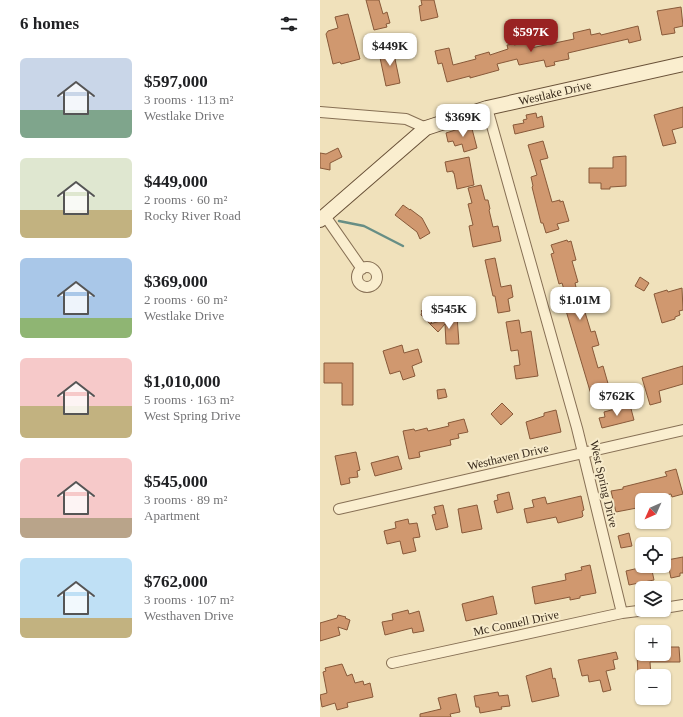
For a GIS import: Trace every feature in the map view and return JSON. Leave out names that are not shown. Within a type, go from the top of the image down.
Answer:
[{"type":"street","name":"Westlake Drive","points":[[323,218],[426,128],[487,108],[683,64]]},
{"type":"street","name":"West Spring Drive","points":[[487,108],[584,453],[622,613]]},
{"type":"street","points":[[320,112],[406,119],[426,128]]},
{"type":"street","points":[[323,218],[362,269]]},
{"type":"street","name":"Westhaven Drive","points":[[339,509],[683,430]]},
{"type":"street","points":[[671,607],[683,605]]},
{"type":"street","name":"Mc Connell Drive","points":[[392,663],[635,611]]},
{"type":"building","points":[[366,0],[379,0],[383,14],[387,12],[390,23],[386,24],[387,27],[374,30]]},
{"type":"building","points":[[421,0],[434,0],[438,17],[421,21],[419,6],[422,5]]},
{"type":"building","points":[[681,7],[683,26],[674,28],[675,33],[662,35],[657,11]]},
{"type":"building","points":[[348,14],[360,59],[341,64],[340,62],[333,64],[326,34],[328,31],[338,28],[335,17]]},
{"type":"building","points":[[638,26],[641,40],[629,43],[628,39],[568,53],[569,59],[554,62],[555,65],[546,67],[544,60],[519,65],[517,59],[497,64],[499,70],[470,78],[470,76],[447,82],[442,63],[438,64],[435,51],[449,48],[453,65],[476,59],[475,56],[489,52],[490,55],[508,49],[507,45],[530,42],[531,48],[574,39],[573,33],[590,29],[591,35],[600,33],[601,35]]},
{"type":"building","points":[[397,49],[398,58],[395,59],[400,83],[386,86],[379,53]]},
{"type":"building","points":[[683,107],[683,127],[672,130],[676,143],[663,146],[654,115]]},
{"type":"building","points":[[536,113],[537,118],[542,116],[544,127],[515,134],[513,125],[524,123],[523,120],[527,119],[526,115]]},
{"type":"building","points":[[471,125],[477,148],[464,152],[462,144],[455,146],[453,141],[448,142],[446,133]]},
{"type":"building","points":[[543,141],[548,158],[540,160],[552,202],[560,200],[560,202],[563,201],[569,221],[557,224],[559,229],[546,233],[543,223],[541,223],[532,187],[531,177],[537,175],[528,145]]},
{"type":"building","points":[[338,148],[342,157],[330,163],[330,170],[320,168],[320,153],[326,154]]},
{"type":"building","points":[[626,156],[626,186],[601,189],[601,183],[589,183],[589,168],[613,168],[613,157]]},
{"type":"building","points":[[469,157],[474,185],[457,189],[454,173],[453,171],[447,172],[445,162]]},
{"type":"building","points":[[481,185],[485,200],[488,200],[493,227],[498,226],[501,241],[473,247],[469,226],[473,225],[468,204],[472,203],[468,188]]},
{"type":"building","points":[[403,205],[422,218],[430,233],[420,239],[417,232],[395,215]]},
{"type":"building","points":[[567,240],[568,242],[571,241],[576,260],[572,261],[578,282],[575,283],[579,300],[581,299],[591,332],[595,331],[599,345],[592,347],[598,368],[603,366],[609,387],[613,386],[615,394],[593,401],[564,304],[568,303],[562,283],[559,284],[551,254],[554,253],[551,245]]},
{"type":"building","points":[[495,258],[501,287],[511,285],[513,297],[508,299],[510,311],[498,313],[485,260]]},
{"type":"building","points":[[640,277],[649,283],[644,291],[635,286]]},
{"type":"building","points":[[682,288],[683,310],[679,311],[680,315],[675,317],[675,319],[662,323],[654,294]]},
{"type":"building","points":[[440,300],[447,307],[430,324],[421,315],[421,311],[429,303],[434,307]]},
{"type":"building","points":[[457,316],[459,344],[446,344],[445,324],[438,332],[430,324]]},
{"type":"building","points":[[519,320],[521,333],[531,331],[538,376],[516,379],[514,366],[520,365],[518,350],[511,351],[506,322]]},
{"type":"building","points":[[402,345],[404,353],[418,349],[422,362],[412,366],[415,376],[403,380],[400,371],[390,374],[383,351]]},
{"type":"building","points":[[324,363],[353,363],[353,405],[342,405],[342,383],[324,383]]},
{"type":"building","points":[[683,366],[683,384],[659,391],[661,402],[650,405],[642,378]]},
{"type":"building","points":[[445,389],[447,397],[438,399],[437,390]]},
{"type":"building","points":[[502,403],[513,414],[501,425],[491,414]]},
{"type":"building","points":[[630,405],[634,420],[602,428],[599,418],[605,417],[604,412]]},
{"type":"building","points":[[556,410],[561,432],[530,439],[526,422],[544,416],[544,413]]},
{"type":"building","points":[[464,419],[468,432],[458,434],[459,438],[450,440],[451,445],[419,452],[420,457],[409,459],[403,431],[414,429],[415,431],[427,428],[428,431],[449,426],[448,423]]},
{"type":"building","points":[[356,452],[360,470],[357,471],[358,477],[349,478],[350,483],[341,485],[335,456]]},
{"type":"building","points":[[398,456],[402,469],[375,476],[371,463]]},
{"type":"building","points":[[676,469],[683,494],[672,497],[671,493],[635,493],[635,508],[616,512],[611,491],[667,476],[665,472]]},
{"type":"building","points":[[509,492],[513,509],[497,513],[494,501],[498,500],[497,495]]},
{"type":"building","points":[[581,496],[584,510],[582,511],[582,517],[558,523],[556,517],[527,523],[524,509],[534,507],[532,500],[545,497],[547,504]]},
{"type":"building","points":[[443,505],[448,527],[436,530],[432,515],[436,514],[434,507]]},
{"type":"building","points":[[477,505],[482,529],[462,533],[458,509]]},
{"type":"building","points":[[408,519],[409,524],[417,523],[420,537],[413,538],[416,551],[403,554],[400,541],[387,544],[384,531],[396,528],[395,522]]},
{"type":"building","points":[[629,533],[632,546],[621,548],[618,536]]},
{"type":"building","points":[[683,557],[683,573],[680,573],[680,576],[671,578],[671,559]]},
{"type":"building","points":[[590,565],[596,593],[580,596],[580,598],[570,600],[570,597],[535,604],[532,587],[566,580],[565,574],[582,570],[581,567]]},
{"type":"building","points":[[635,569],[635,573],[652,573],[654,580],[635,581],[635,584],[629,585],[626,571]]},
{"type":"building","points":[[493,596],[497,614],[466,621],[462,604]]},
{"type":"building","points":[[408,610],[409,614],[419,611],[424,631],[413,633],[412,628],[385,635],[382,622],[393,620],[392,614]]},
{"type":"building","points":[[338,615],[346,617],[345,618],[350,620],[347,630],[338,627],[340,635],[320,641],[320,623],[337,618]]},
{"type":"building","points":[[671,647],[679,647],[680,662],[650,662],[650,669],[638,669],[637,661],[671,661]]},
{"type":"building","points":[[616,652],[618,659],[613,660],[615,669],[606,671],[611,690],[603,692],[600,680],[589,682],[588,675],[582,676],[578,660]]},
{"type":"building","points":[[342,664],[347,676],[352,674],[355,683],[363,681],[364,685],[370,683],[373,697],[347,703],[348,707],[337,710],[335,703],[322,707],[320,695],[327,693],[323,672],[326,671],[325,668]]},
{"type":"building","points":[[551,668],[559,696],[532,702],[526,676]]},
{"type":"building","points":[[498,692],[499,696],[508,695],[510,706],[480,713],[479,707],[476,707],[474,696]]},
{"type":"building","points":[[456,694],[460,712],[450,714],[451,717],[420,717],[420,714],[441,709],[438,698]]},
{"type":"waterway","points":[[339,221],[364,226],[403,246]]}]
